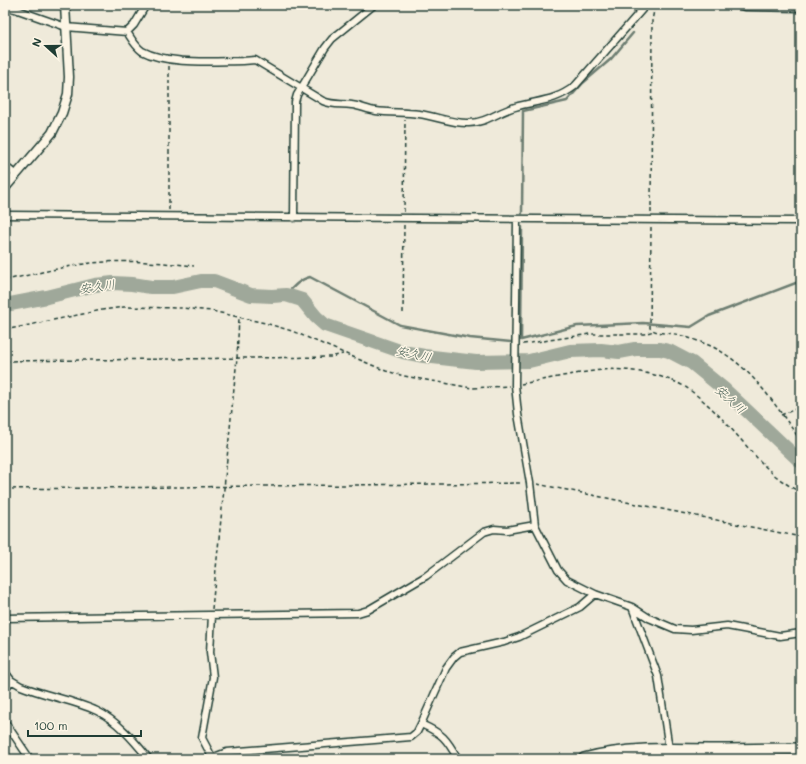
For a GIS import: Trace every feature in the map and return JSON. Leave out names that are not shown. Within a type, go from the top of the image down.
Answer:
[{"type":"highway","points":[[584,759],[635,751],[669,749],[801,749]]},
{"type":"street","points":[[5,188],[52,133],[62,113],[68,94],[69,77],[65,5]]},
{"type":"street","points":[[5,8],[15,9],[66,27],[127,32],[134,25],[146,5]]},
{"type":"street","points":[[294,218],[297,95],[324,48],[374,5]]},
{"type":"street","points":[[127,32],[134,43],[142,50],[169,60],[255,60],[322,101],[331,104],[352,104],[378,111],[405,112],[436,116],[456,122],[469,123],[480,122],[516,107],[556,98],[565,93],[575,86],[646,5]]},
{"type":"street","points":[[736,5],[746,7],[801,8]]},
{"type":"street","points":[[5,166],[16,175]]},
{"type":"street","points":[[5,215],[801,221]]},
{"type":"street","points":[[516,219],[515,385],[518,414],[530,482],[535,525],[558,570],[568,580],[595,594],[632,607],[649,618],[675,629],[691,630],[727,626],[780,636],[801,633]]},
{"type":"street","points":[[5,618],[358,613],[368,610],[426,576],[484,532],[494,529],[507,530],[535,525]]},
{"type":"street","points":[[212,615],[210,652],[213,677],[202,738],[210,758],[226,752],[411,737],[421,724],[446,668],[454,657],[460,652],[519,637],[580,606],[595,594]]},
{"type":"street","points":[[632,607],[658,676],[669,749]]},
{"type":"street","points":[[5,672],[11,680],[21,686],[99,712],[114,722],[133,739],[149,759]]},
{"type":"street","points":[[5,690],[11,680]]},
{"type":"street","points":[[5,722],[30,759]]},
{"type":"street","points":[[421,724],[436,731],[448,741],[458,759]]},
{"type":"path","points":[[654,331],[650,328],[650,319],[652,21],[655,5]]},
{"type":"path","points":[[169,60],[169,216]]},
{"type":"path","points":[[403,313],[405,112]]},
{"type":"path","points":[[5,280],[83,264],[106,262],[153,262],[194,266]]},
{"type":"path","points":[[5,330],[102,310],[124,307],[181,308],[212,311],[265,323],[292,331],[386,371],[427,381],[472,388],[515,385],[603,369],[653,374],[687,388],[706,403],[772,472],[801,493]]},
{"type":"path","points":[[212,615],[237,358],[239,318]]},
{"type":"path","points":[[516,345],[590,334],[644,334],[654,331],[678,335],[723,352],[738,363],[755,379],[801,440]]},
{"type":"path","points":[[5,361],[331,357],[344,354]]},
{"type":"path","points":[[782,415],[801,407]]},
{"type":"path","points":[[5,489],[530,482],[801,537]]},
{"type":"waterway","points":[[522,213],[523,111],[567,101],[583,83],[611,59],[633,33]]},
{"type":"waterway","points":[[522,227],[521,340],[577,326],[643,323],[691,327],[709,316],[801,281]]},
{"type":"waterway","points":[[286,295],[300,281],[310,277],[400,325],[470,338],[511,342]]},
{"type":"waterway","name":"安久川","points":[[5,305],[47,297],[95,285],[113,283],[151,287],[173,287],[201,281],[214,281],[251,295],[286,295],[302,300],[316,317],[325,325],[403,352],[424,356],[476,362],[529,361],[570,351],[601,350],[619,352],[635,349],[660,349],[669,351],[692,363],[725,390],[801,462]]}]
